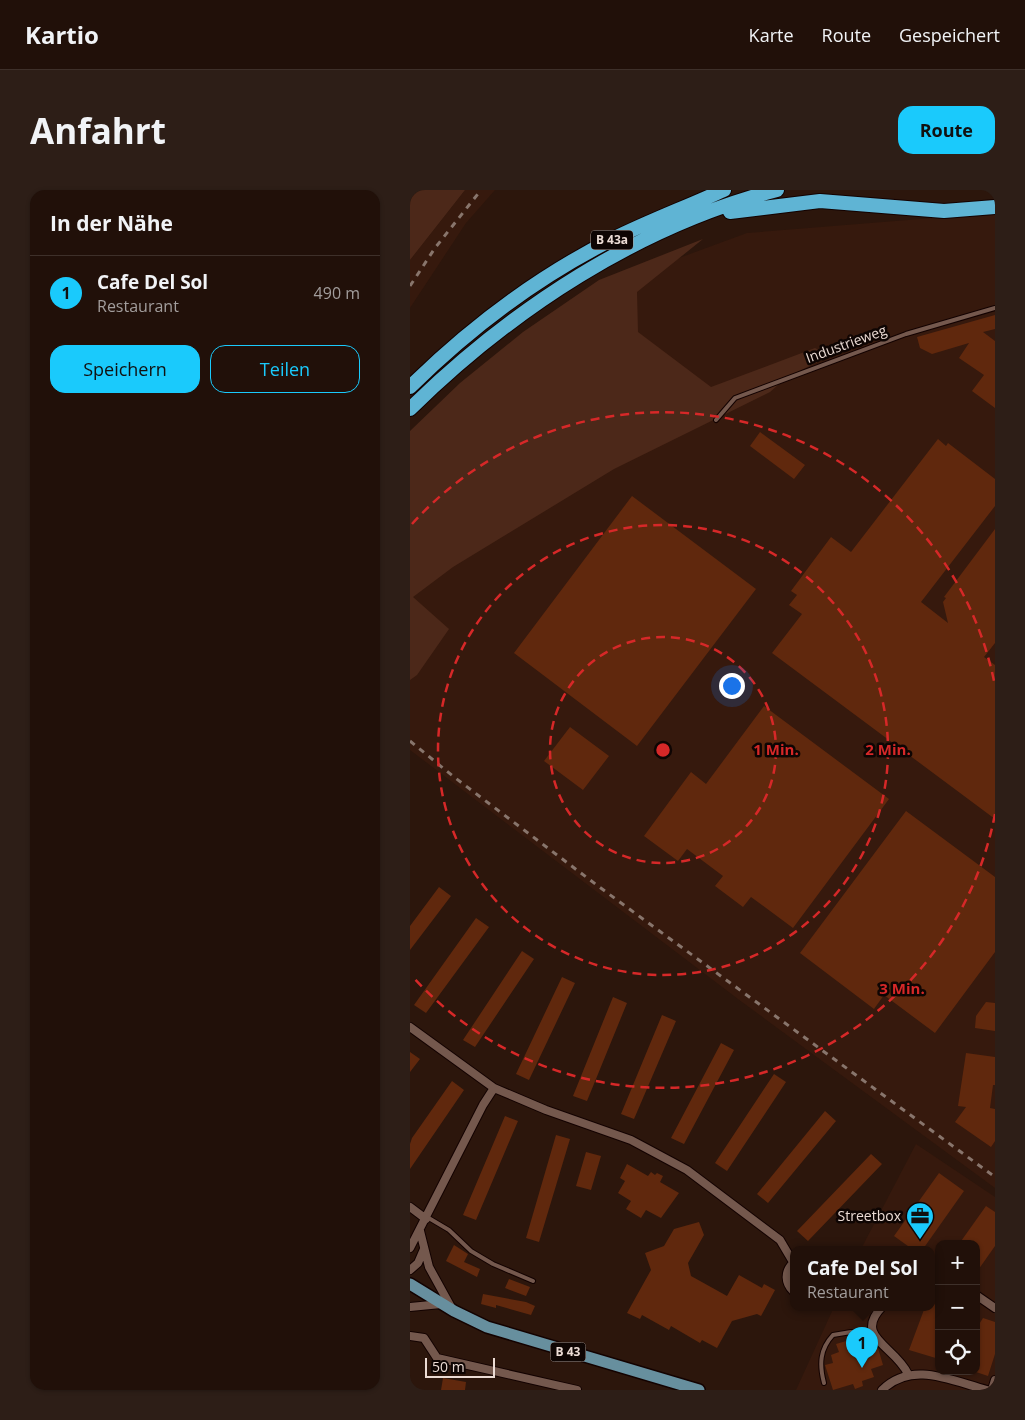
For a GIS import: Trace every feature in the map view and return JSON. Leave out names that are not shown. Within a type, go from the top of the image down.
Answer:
[{"type":"highway","name":"B 43a","points":[[410,409],[487,339],[560,289],[642,242],[704,215],[777,190]]},
{"type":"highway","name":"B 43a","points":[[410,387],[478,327],[542,281],[610,240],[723,191]]},
{"type":"highway","points":[[704,215],[820,201],[944,211],[995,207]]},
{"type":"main road","name":"B 43","points":[[410,1284],[454,1312],[487,1327],[699,1390]]},
{"type":"street","points":[[410,1027],[494,1088],[546,1110],[631,1140],[687,1170],[780,1240],[790,1257]]},
{"type":"street","points":[[410,1248],[494,1088]]},
{"type":"street","points":[[410,1208],[426,1218]]},
{"type":"street","points":[[410,1235],[420,1231]]},
{"type":"street","points":[[420,1231],[429,1267],[454,1312]]},
{"type":"street","points":[[410,1270],[418,1263],[424,1248]]},
{"type":"street","points":[[790,1267],[786,1273],[786,1279],[790,1286]]},
{"type":"street","points":[[980,1298],[995,1308]]},
{"type":"street","points":[[410,1307],[441,1304]]},
{"type":"street","points":[[880,1311],[871,1325],[874,1336],[900,1359],[908,1374]]},
{"type":"street","points":[[410,1336],[424,1338],[431,1346],[437,1358],[577,1390]]},
{"type":"street","points":[[882,1390],[908,1374],[927,1374],[987,1390]]},
{"type":"street","points":[[992,1390],[995,1380]]},
{"type":"lane","name":"Industrieweg","points":[[716,420],[735,398],[906,334],[995,308]]},
{"type":"lane","points":[[426,1218],[449,1230],[470,1251],[492,1264],[533,1281]]},
{"type":"lane","points":[[824,1383],[821,1373],[822,1351],[833,1334],[846,1331],[874,1336]]},
{"type":"shaded area","points":[[410,190],[465,190],[410,260]]},
{"type":"shaded area","points":[[465,190],[495,190],[466,223],[410,308],[410,260]]},
{"type":"shaded area","points":[[995,213],[995,1188],[738,999],[410,750],[410,452],[603,286],[747,233]]},
{"type":"shaded area","points":[[703,239],[637,292],[638,332],[711,387],[815,348],[830,356],[787,377],[770,392],[614,469],[453,567],[413,597],[449,629],[417,675],[410,680],[410,431],[460,383],[523,332],[599,280]]},
{"type":"shaded area","points":[[916,1144],[995,1197],[995,1390],[796,1390],[832,1311],[935,1311],[935,1375],[980,1375],[980,1240],[935,1240],[935,1246],[863,1246]]},
{"type":"building","points":[[995,315],[995,329],[983,332],[995,341],[995,408],[972,391],[984,375],[959,358],[969,343],[932,354],[920,348],[917,337]]},
{"type":"building","points":[[760,432],[805,465],[794,479],[750,446]]},
{"type":"building","points":[[938,439],[946,446],[948,443],[995,479],[995,506],[921,602],[948,623],[943,602],[946,598],[944,597],[995,529],[995,643],[984,657],[995,665],[995,819],[772,653],[802,614],[789,605],[797,595],[791,591],[831,537],[851,552]]},
{"type":"building","points":[[632,496],[756,589],[637,746],[514,653]]},
{"type":"building","points":[[764,706],[889,799],[793,928],[751,897],[743,907],[715,886],[723,876],[687,849],[678,861],[644,836],[691,772],[706,784]]},
{"type":"building","points":[[570,727],[609,756],[583,790],[544,761]]},
{"type":"building","points":[[906,811],[995,877],[995,952],[935,1033],[884,995],[874,1009],[800,953]]},
{"type":"building","points":[[439,887],[451,896],[410,950],[410,926]]},
{"type":"building","points":[[476,918],[489,927],[426,1013],[414,1005]]},
{"type":"building","points":[[522,951],[534,959],[475,1047],[463,1040]]},
{"type":"building","points":[[562,977],[575,983],[529,1080],[516,1074]]},
{"type":"building","points":[[613,997],[627,1003],[587,1101],[573,1096]]},
{"type":"building","points":[[986,1002],[995,1003],[995,1031],[975,1028],[976,1016]]},
{"type":"building","points":[[662,1015],[676,1021],[634,1119],[621,1114]]},
{"type":"building","points":[[721,1043],[734,1050],[684,1144],[671,1138]]},
{"type":"building","points":[[410,1052],[420,1059],[410,1072]]},
{"type":"building","points":[[966,1053],[995,1057],[995,1085],[993,1085],[990,1108],[995,1109],[995,1141],[991,1147],[955,1122],[966,1107],[958,1106]]},
{"type":"building","points":[[774,1074],[786,1082],[727,1171],[715,1163]]},
{"type":"building","points":[[452,1081],[464,1090],[410,1169],[410,1144],[412,1138]]},
{"type":"building","points":[[825,1111],[836,1121],[768,1203],[757,1194]]},
{"type":"building","points":[[505,1116],[518,1121],[476,1220],[463,1215]]},
{"type":"building","points":[[556,1135],[570,1139],[539,1242],[526,1238]]},
{"type":"building","points":[[586,1152],[601,1156],[591,1190],[576,1186]]},
{"type":"building","points":[[871,1154],[882,1164],[808,1241],[797,1231]]},
{"type":"building","points":[[627,1164],[648,1176],[651,1172],[655,1175],[657,1173],[663,1176],[660,1182],[679,1193],[661,1218],[646,1210],[641,1218],[626,1209],[631,1201],[618,1193],[625,1181],[620,1178]]},
{"type":"building","points":[[939,1173],[964,1191],[925,1246],[908,1246],[894,1236]]},
{"type":"building","points":[[986,1206],[995,1212],[995,1246],[980,1267],[980,1240],[962,1240]]},
{"type":"building","points":[[699,1222],[704,1235],[688,1263],[691,1276],[727,1296],[739,1275],[762,1288],[764,1284],[775,1290],[761,1316],[757,1314],[732,1321],[717,1348],[702,1340],[700,1343],[671,1326],[669,1330],[642,1315],[640,1319],[627,1313],[651,1270],[645,1253],[664,1246],[674,1229]]},
{"type":"building","points":[[454,1245],[468,1254],[464,1262],[480,1269],[477,1277],[446,1261]]},
{"type":"building","points":[[509,1279],[530,1287],[526,1296],[505,1288]]},
{"type":"building","points":[[483,1294],[526,1302],[535,1306],[531,1315],[496,1305],[496,1308],[481,1304]]},
{"type":"building","points":[[924,1311],[935,1311],[935,1358],[909,1350]]},
{"type":"building","points":[[983,1318],[995,1322],[995,1354],[988,1376],[980,1373],[980,1323]]},
{"type":"building","points":[[853,1339],[855,1347],[863,1344],[866,1352],[878,1348],[883,1365],[871,1369],[874,1377],[862,1381],[863,1386],[855,1389],[853,1384],[833,1390],[825,1365],[833,1363],[831,1355],[839,1352],[836,1344]]},
{"type":"building","points":[[443,1378],[466,1382],[465,1390],[441,1390]]},
{"type":"railway","points":[[410,286],[435,248],[481,190]]},
{"type":"railway","points":[[410,741],[454,777],[598,886],[995,1177]]},
{"type":"place","name":"Streetbox","points":[[920,1240]]},
{"type":"place","name":"Cafe Del Sol","points":[[862,1368]]}]
